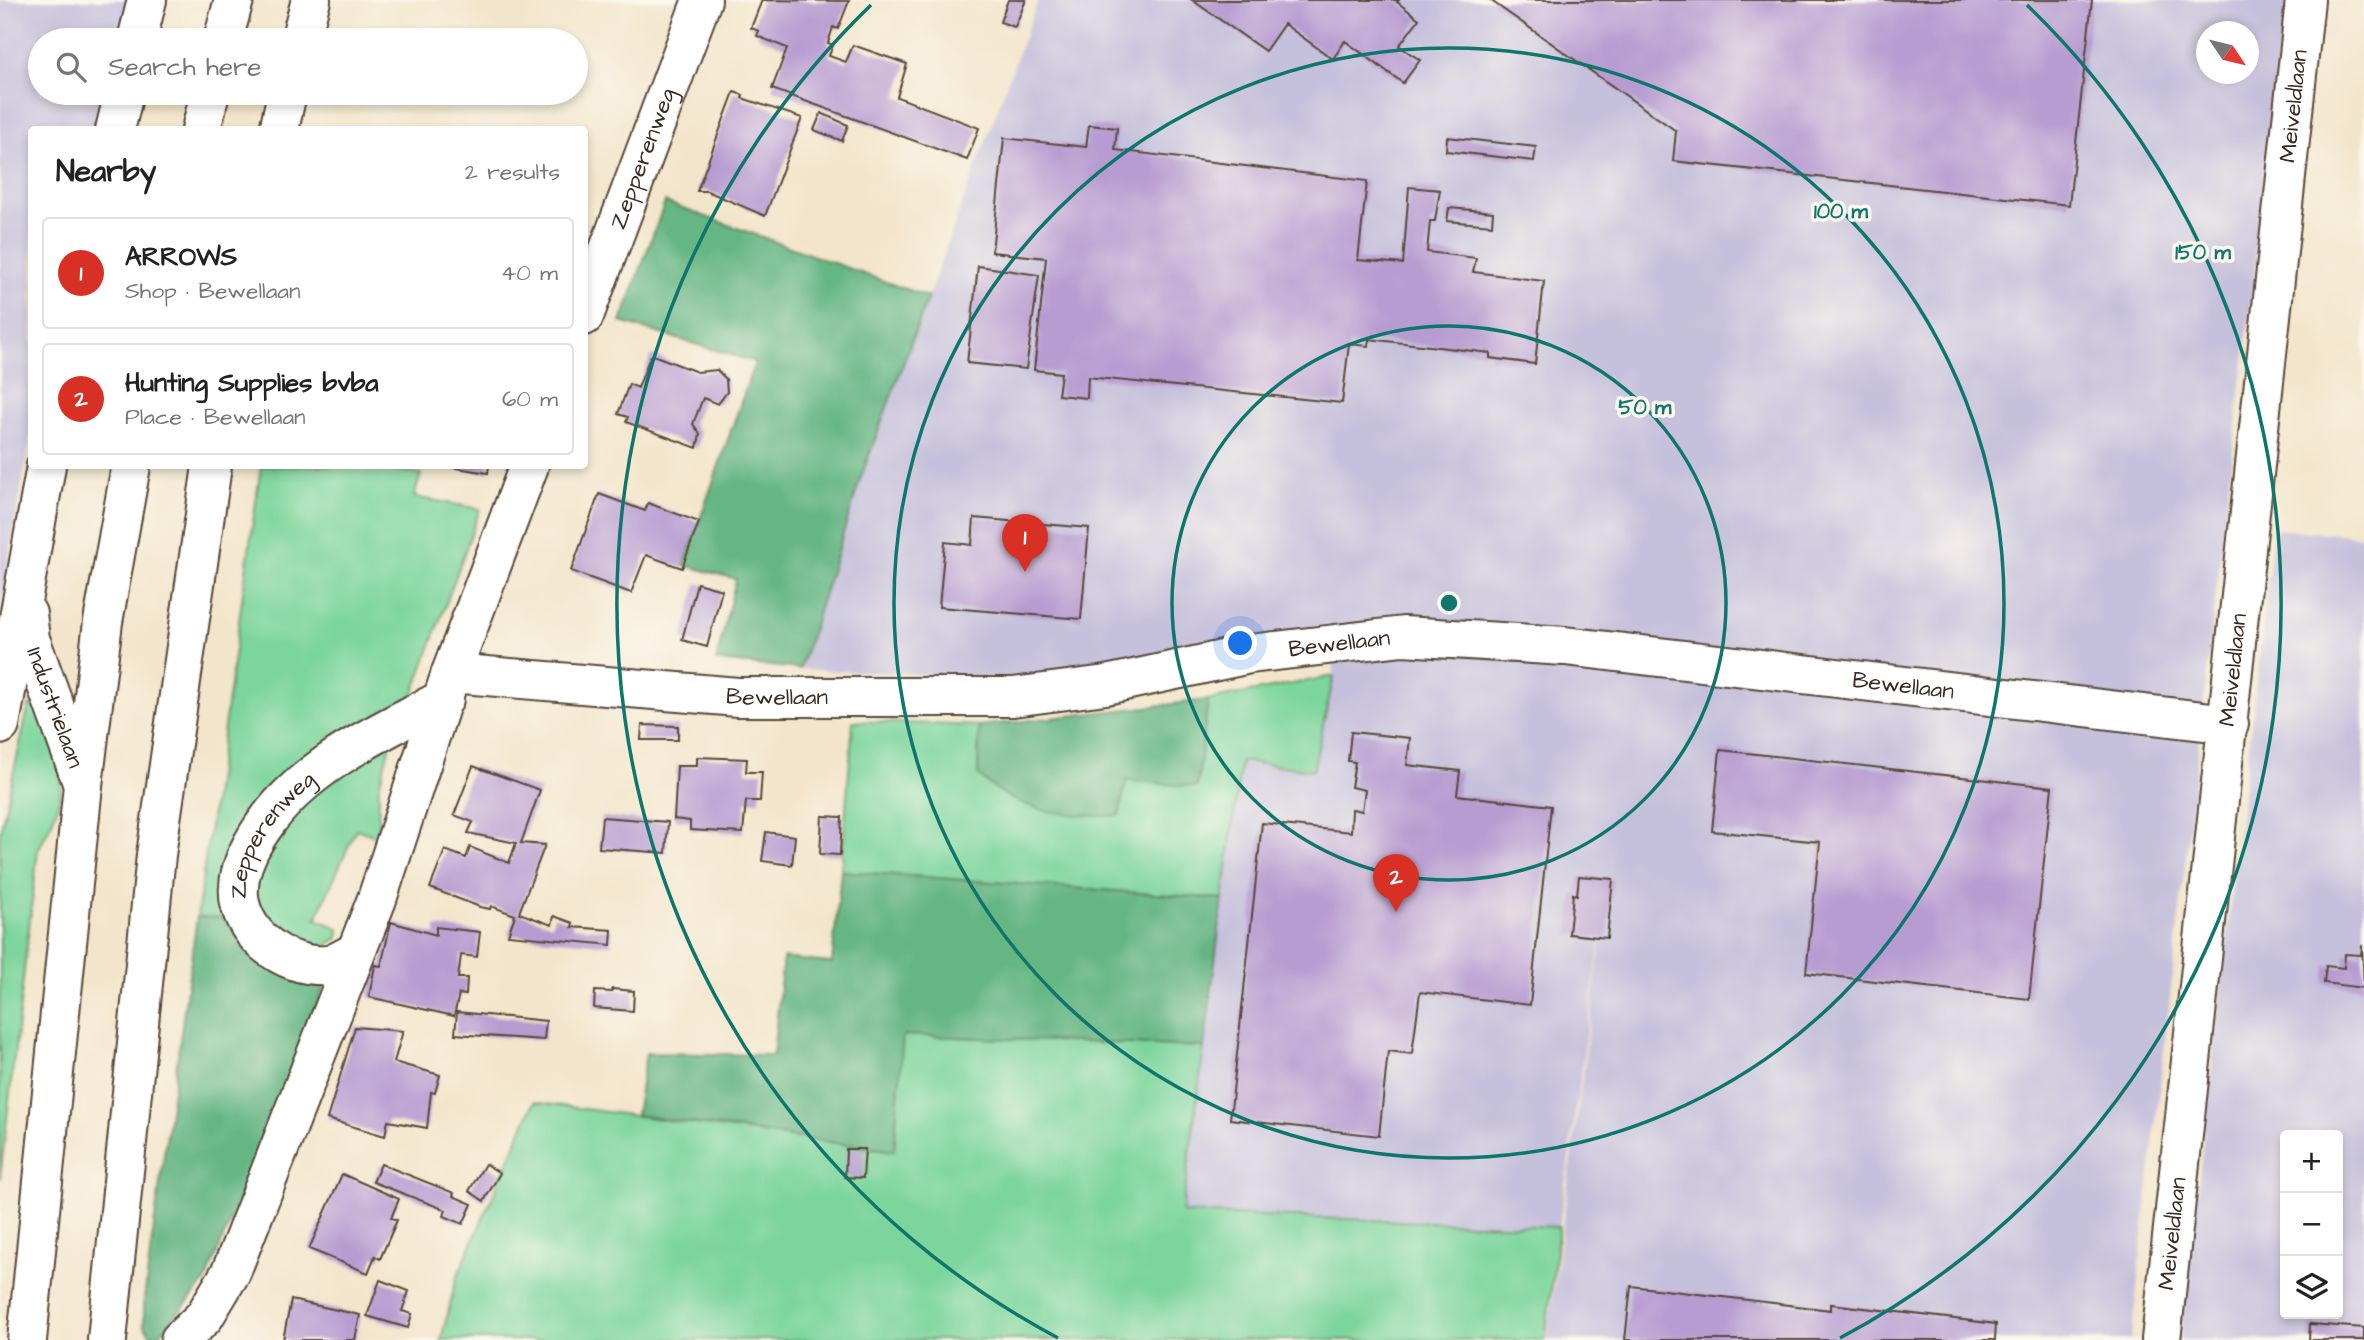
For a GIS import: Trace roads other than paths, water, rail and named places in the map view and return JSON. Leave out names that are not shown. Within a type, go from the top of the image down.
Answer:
[{"type":"main road","points":[[140,28],[147,0]]},
{"type":"main road","points":[[226,28],[234,0]]},
{"type":"main road","points":[[303,28],[311,0]]},
{"type":"main road","name":"Zepperenweg","points":[[588,305],[702,0]]},
{"type":"main road","name":"Meiveldlaan","points":[[2161,1340],[2305,0]]},
{"type":"main road","points":[[116,126],[121,105]]},
{"type":"main road","points":[[202,126],[207,105]]},
{"type":"main road","points":[[280,126],[284,105]]},
{"type":"main road","name":"Industrielaan","points":[[0,725],[45,469]]},
{"type":"main road","points":[[23,1335],[103,622],[130,469]]},
{"type":"main road","points":[[107,1340],[156,855],[212,469]]},
{"type":"main road","points":[[185,1338],[204,1317],[231,1272],[356,952],[448,686],[528,469]]},
{"type":"main road","name":"Industrielaan","points":[[25,588],[30,639],[83,785]]},
{"type":"main road","name":"Bewellaan","points":[[448,686],[738,697],[1013,697],[1106,685],[1250,654],[1403,636],[1565,646],[2229,723]]},
{"type":"main road","name":"Zepperenweg","points":[[356,952],[329,965],[308,964],[286,959],[260,940],[243,915],[238,886],[246,857],[262,827],[286,798],[332,761],[389,727],[448,686]]},
{"type":"place","name":"ARROWS","points":[[1025,572]]},
{"type":"place","name":"Hunting Supplies bvba","points":[[1396,912]]}]
